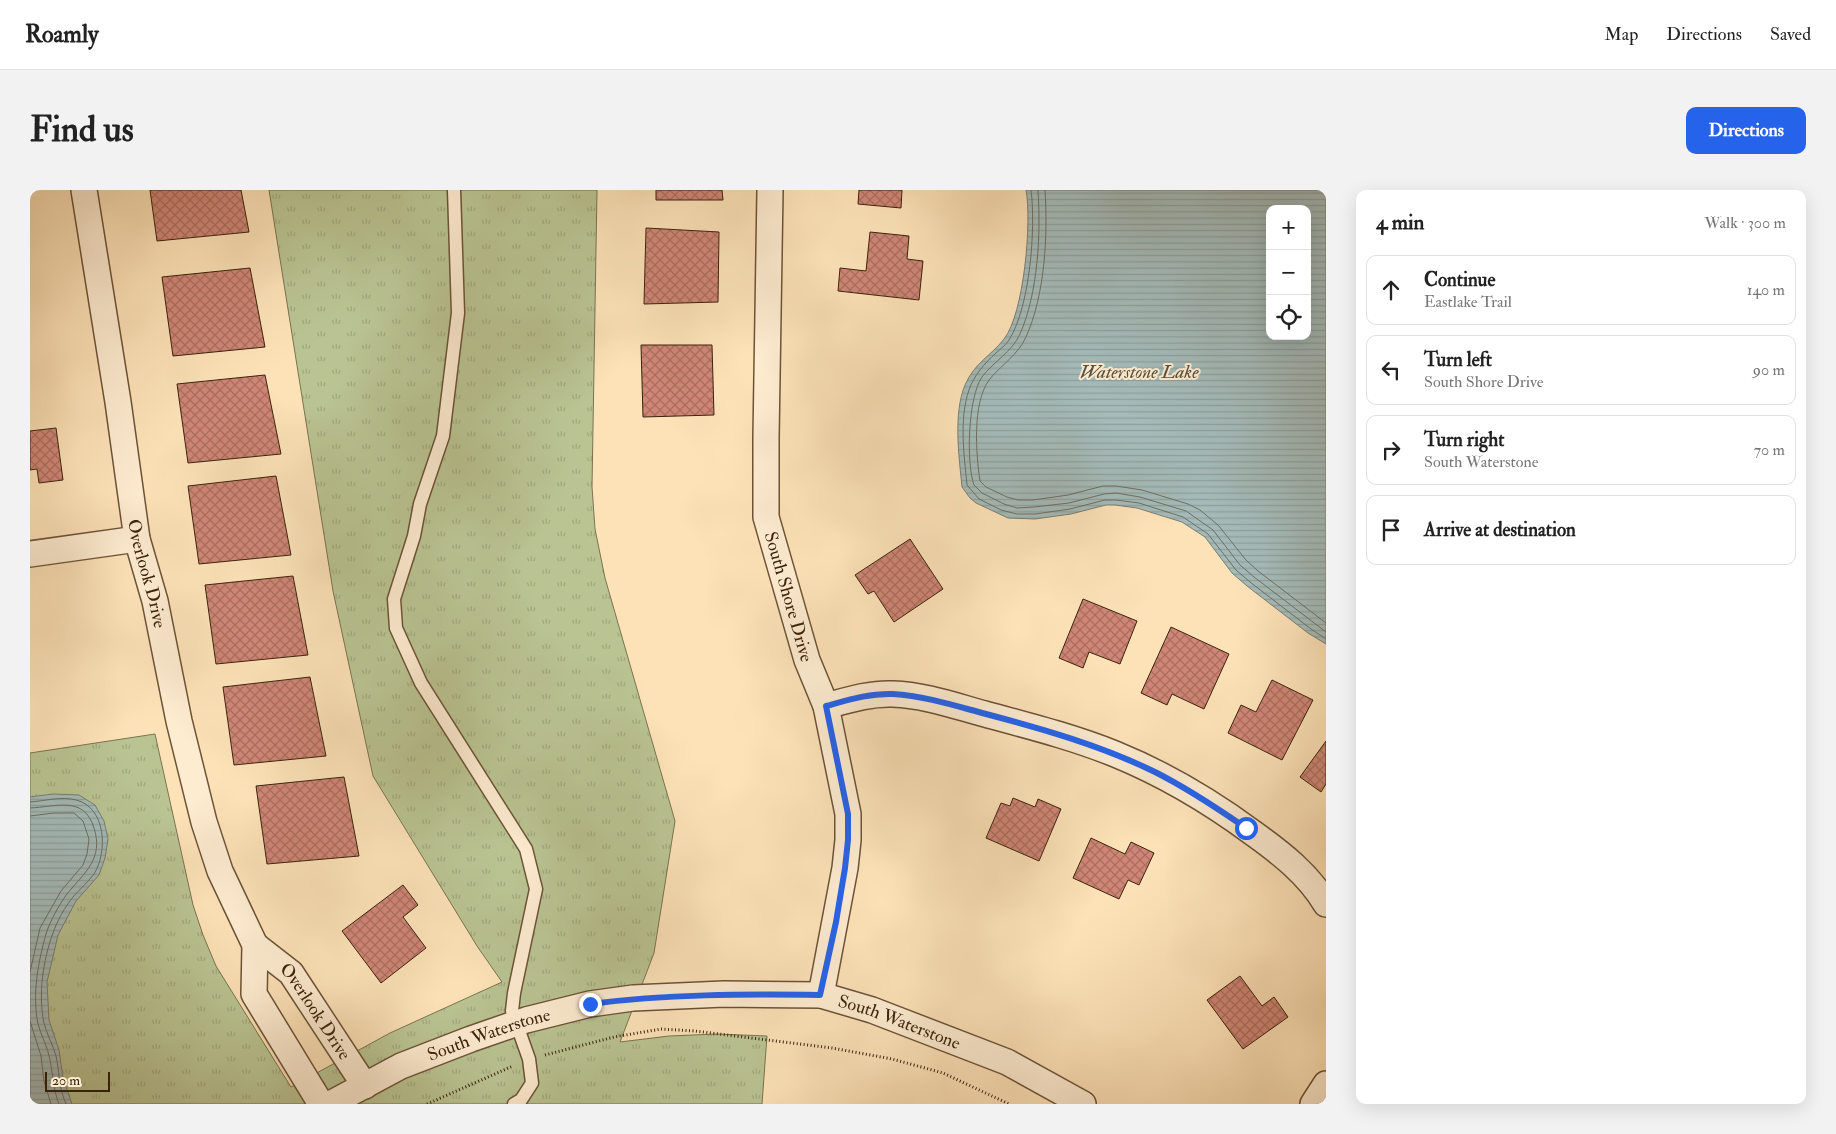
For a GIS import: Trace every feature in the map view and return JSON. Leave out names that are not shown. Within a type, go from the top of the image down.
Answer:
[{"type":"street","name":"Overlook Drive","points":[[84,190],[118,402],[136,539],[155,601],[179,721],[204,822],[220,871],[255,945],[254,994],[321,1104]]},
{"type":"street","name":"South Shore Drive","points":[[770,190],[766,517],[807,660],[826,706],[848,814],[845,868],[838,913],[820,995]]},
{"type":"street","points":[[30,554],[136,539]]},
{"type":"street","points":[[826,706],[858,697],[891,694],[922,697],[1054,734],[1115,754],[1155,772],[1201,798],[1246,828],[1274,848],[1302,873],[1326,904]]},
{"type":"street","name":"Overlook Drive","points":[[255,945],[291,973],[366,1086]]},
{"type":"street","name":"South Waterstone","points":[[330,1104],[401,1066],[471,1038],[517,1024],[590,1004],[633,998],[724,994],[820,995],[872,1010],[1007,1062],[1083,1104]]},
{"type":"street","points":[[1313,1104],[1326,1084]]},
{"type":"lane","points":[[454,190],[458,313],[443,436],[420,504],[414,536],[394,599],[396,628],[421,683],[526,849],[536,889],[514,993],[512,1011],[528,1059],[532,1083],[521,1100],[514,1104]]},
{"type":"path","points":[[426,1104],[528,1059],[623,1036],[661,1029],[695,1031],[832,1048],[892,1059],[943,1073],[1009,1104]]},
{"type":"green space","points":[[269,190],[597,190],[592,487],[595,529],[605,578],[675,821],[654,953],[620,1042],[669,1036],[717,1034],[767,1036],[762,1104],[30,1104],[30,753],[155,734],[193,905],[203,935],[216,966],[291,1087],[390,1033],[502,982],[477,946],[373,776],[333,591]]},
{"type":"water","name":"Waterstone Lake","points":[[1026,190],[1326,190],[1326,644],[1308,633],[1247,586],[1232,573],[1205,537],[1182,522],[1137,508],[1115,505],[1106,505],[1071,514],[1035,519],[1008,518],[976,503],[962,487],[958,435],[961,396],[973,370],[999,345],[1011,327],[1017,310],[1025,267],[1028,223]]},
{"type":"water","points":[[53,794],[79,795],[95,805],[104,821],[108,839],[105,858],[99,875],[76,901],[58,935],[47,982],[49,1020],[59,1050],[63,1078],[72,1104],[30,1104],[30,797]]},
{"type":"building","points":[[150,190],[241,190],[249,232],[157,241]]},
{"type":"building","points":[[656,190],[722,190],[723,200],[656,200]]},
{"type":"building","points":[[859,190],[902,190],[901,208],[858,204]]},
{"type":"building","points":[[646,228],[719,232],[718,302],[644,304]]},
{"type":"building","points":[[870,232],[909,236],[907,259],[923,261],[919,300],[838,291],[840,268],[866,271]]},
{"type":"building","points":[[250,268],[265,347],[173,356],[162,277]]},
{"type":"building","points":[[641,345],[712,345],[714,415],[643,417]]},
{"type":"building","points":[[265,375],[281,454],[188,463],[177,384]]},
{"type":"building","points":[[56,428],[63,480],[39,483],[37,469],[30,470],[30,431]]},
{"type":"building","points":[[276,476],[291,555],[199,564],[188,486]]},
{"type":"building","points":[[910,539],[943,589],[894,622],[874,591],[868,594],[855,575]]},
{"type":"building","points":[[293,576],[308,655],[216,664],[205,585]]},
{"type":"building","points":[[1083,599],[1137,621],[1120,664],[1089,652],[1083,668],[1059,658]]},
{"type":"building","points":[[1171,627],[1229,654],[1204,709],[1172,694],[1167,705],[1141,693]]},
{"type":"building","points":[[310,677],[326,756],[234,765],[223,687]]},
{"type":"building","points":[[1272,680],[1313,700],[1282,760],[1228,733],[1241,705],[1256,712]]},
{"type":"building","points":[[1326,741],[1326,784],[1321,792],[1300,777]]},
{"type":"building","points":[[344,777],[359,856],[267,864],[256,786]]},
{"type":"building","points":[[1013,798],[1035,807],[1038,799],[1061,809],[1039,861],[986,838],[1001,803],[1010,806]]},
{"type":"building","points":[[1091,838],[1125,854],[1131,842],[1154,853],[1139,885],[1128,880],[1119,899],[1073,878]]},
{"type":"building","points":[[403,885],[418,905],[403,917],[426,948],[381,983],[342,931]]},
{"type":"building","points":[[1240,976],[1262,1006],[1274,997],[1288,1017],[1243,1049],[1207,1000]]},
{"type":"route","points":[[590,1004],[633,998],[724,994],[820,995],[836,922],[848,840],[848,814],[826,706],[858,697],[891,694],[922,697],[1063,736],[1115,754],[1155,772],[1201,798],[1246,828]]}]
